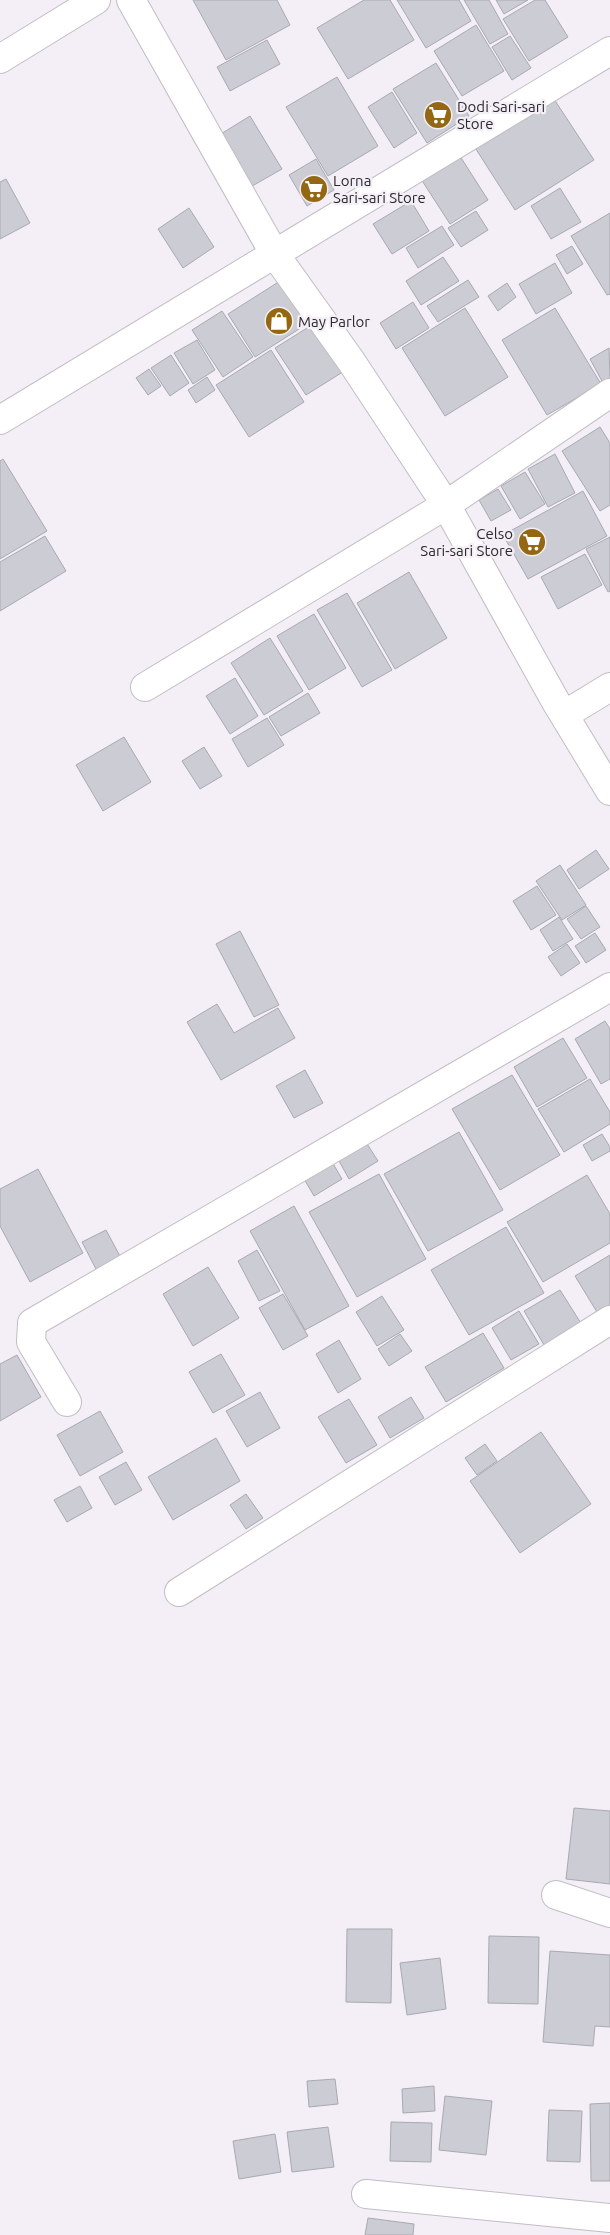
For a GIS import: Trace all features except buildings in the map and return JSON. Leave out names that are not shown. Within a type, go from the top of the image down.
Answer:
[{"type":"street","points":[[0,59],[96,0]]},
{"type":"street","points":[[131,0],[274,253],[351,361],[446,505],[564,715],[610,791]]},
{"type":"street","points":[[0,420],[610,51]]},
{"type":"street","points":[[144,687],[446,505],[610,393]]},
{"type":"street","points":[[564,715],[610,687]]},
{"type":"street","points":[[67,1402],[31,1342],[32,1323],[610,986]]},
{"type":"street","points":[[179,1592],[610,1320]]},
{"type":"street","points":[[556,1894],[610,1913]]},
{"type":"street","points":[[366,2194],[610,2218]]},
{"type":"place","name":"Dodi Sari-sari Store","points":[[438,115]]},
{"type":"place","name":"Lorna Sari-sari Store","points":[[314,189]]},
{"type":"place","name":"May Parlor","points":[[279,321]]},
{"type":"place","name":"Celso Sari-sari Store","points":[[532,542]]}]
